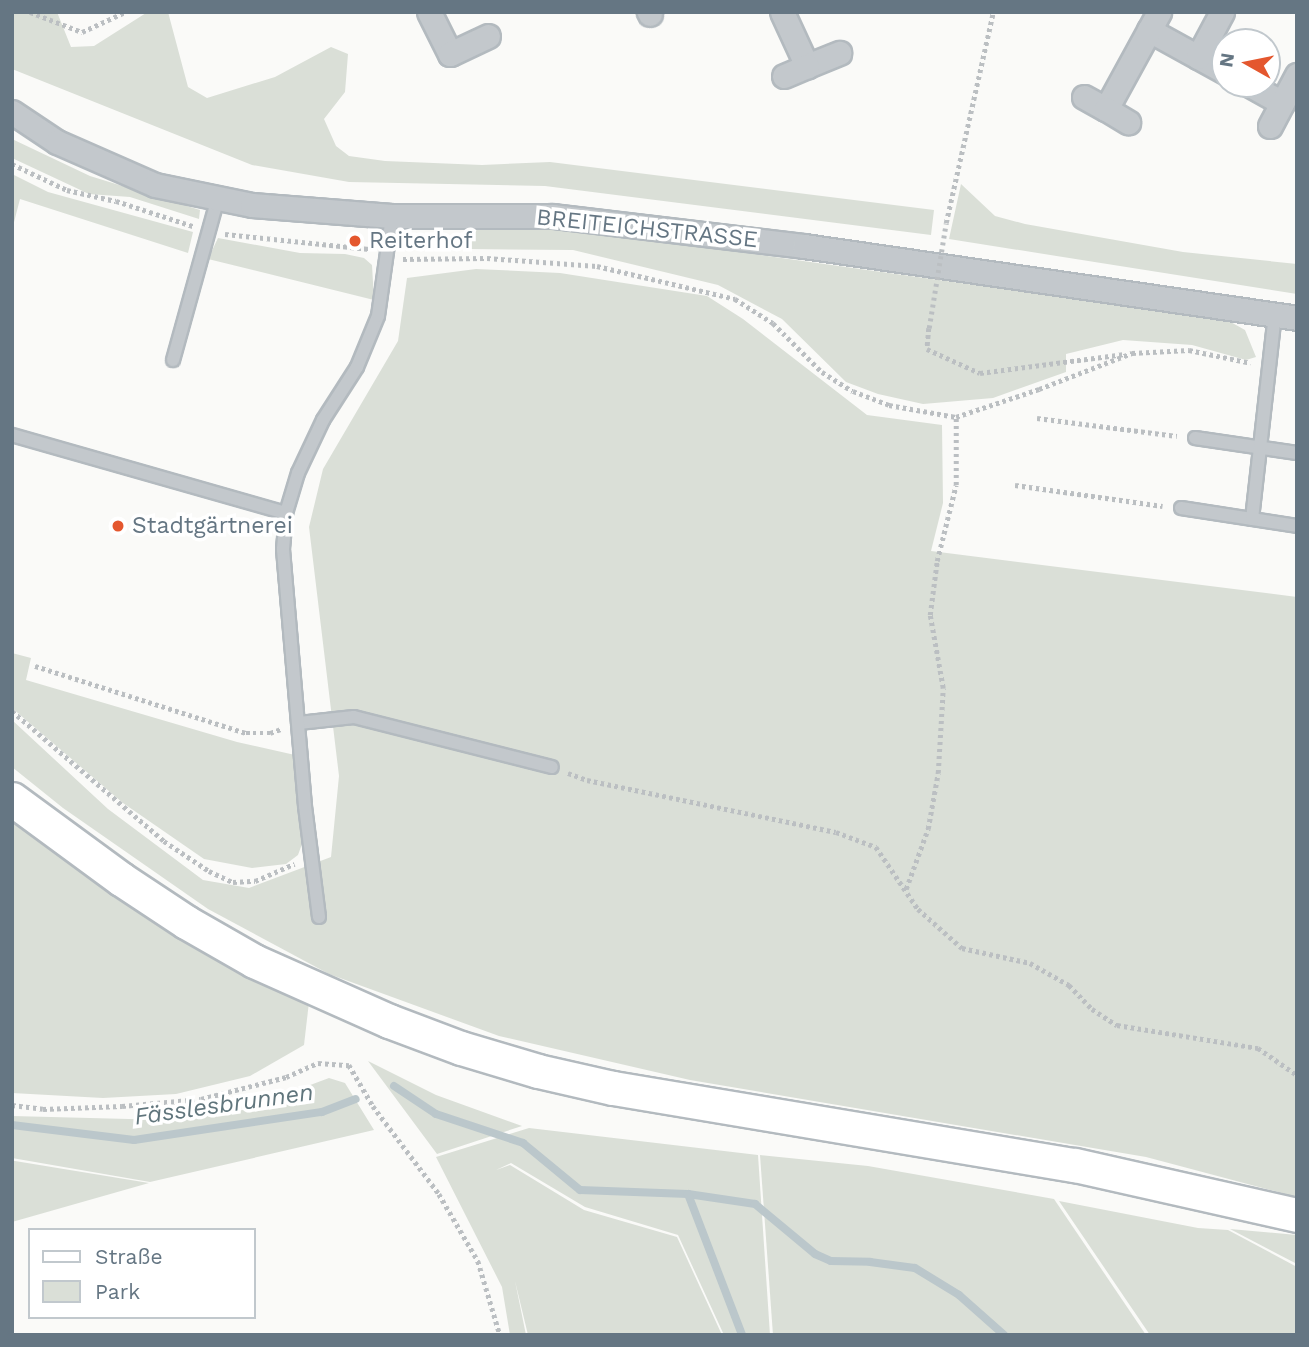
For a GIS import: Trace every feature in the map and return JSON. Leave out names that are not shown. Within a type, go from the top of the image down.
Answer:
[{"type":"main road","points":[[12,799],[121,879],[243,954],[389,1021],[461,1048],[538,1072],[612,1088],[1062,1162],[1297,1215]]},
{"type":"street","points":[[429,12],[450,54],[488,36]]},
{"type":"street","points":[[782,12],[807,66]]},
{"type":"street","points":[[1198,57],[1222,12]]},
{"type":"street","points":[[1106,109],[1154,21],[1198,57],[1211,64]]},
{"type":"street","points":[[784,76],[839,53]]},
{"type":"street","points":[[1270,126],[1297,75]]},
{"type":"street","points":[[1084,97],[1128,122]]},
{"type":"street","points":[[1273,98],[1282,103]]},
{"type":"street","name":"BREITEICHSTRASSE","points":[[12,112],[57,142],[155,185],[252,205],[392,216],[553,216],[804,246],[1286,316]]},
{"type":"lane","points":[[173,360],[218,198]]},
{"type":"lane","points":[[319,917],[283,549],[286,513],[298,473],[323,420],[357,367],[378,316],[392,216]]},
{"type":"lane","points":[[1252,519],[1268,367],[1286,316]]},
{"type":"lane","points":[[12,435],[286,513]]},
{"type":"lane","points":[[1195,438],[1297,453]]},
{"type":"lane","points":[[1181,508],[1297,526]]},
{"type":"lane","points":[[299,723],[354,717],[552,767]]},
{"type":"path","points":[[30,12],[82,32],[125,12]]},
{"type":"path","points":[[993,12],[946,223],[927,349],[981,373],[1132,353],[1189,350],[1268,367]]},
{"type":"path","points":[[388,259],[487,258],[597,266],[734,299],[773,323],[822,372],[853,391],[889,405],[956,416],[1039,389],[1132,353]]},
{"type":"path","points":[[906,890],[928,829],[938,773],[943,688],[930,615],[937,561],[956,485],[956,416]]},
{"type":"path","points":[[1037,418],[1195,438]]},
{"type":"path","points":[[1015,485],[1181,508]]},
{"type":"path","points":[[35,666],[246,733],[271,733],[299,723]]},
{"type":"path","points":[[12,711],[164,841],[209,871],[233,882],[256,881],[311,856]]},
{"type":"path","points":[[552,767],[587,780],[836,832],[876,847],[918,909],[962,948],[1030,963],[1069,985],[1092,1009],[1117,1025],[1258,1048],[1297,1075]]},
{"type":"path","points":[[12,1105],[43,1109],[108,1107],[201,1099],[286,1077],[318,1063],[349,1065],[373,1106],[439,1194],[478,1261],[500,1335]]},
{"type":"green space","points":[[12,12],[57,12],[71,47],[94,46],[146,13],[168,12],[188,87],[207,98],[275,77],[331,47],[348,54],[345,92],[324,119],[336,146],[349,156],[385,161],[482,165],[550,162],[934,210],[931,235],[545,186],[349,182],[252,165],[12,69]]},
{"type":"green space","points":[[12,139],[90,176],[200,210],[199,219],[130,197],[89,194],[12,158]]},
{"type":"green space","points":[[12,174],[48,192],[193,232],[188,253],[20,199],[12,230]]},
{"type":"green space","points":[[961,184],[995,216],[1025,224],[1183,252],[1297,264],[1297,294],[949,239]]},
{"type":"green space","points":[[552,226],[1227,320],[1245,330],[1256,357],[1246,360],[1192,345],[1123,340],[1066,354],[1066,372],[993,398],[923,404],[878,394],[846,382],[782,319],[718,285],[573,250],[468,249],[471,228]]},
{"type":"green space","points":[[218,238],[300,253],[345,254],[364,258],[372,265],[374,300],[208,259]]},
{"type":"green space","points":[[476,269],[560,273],[707,296],[743,319],[867,415],[942,425],[943,503],[931,551],[1297,597],[1297,1197],[1146,1157],[690,1080],[499,1036],[329,974],[208,909],[63,808],[12,767],[12,720],[108,809],[203,880],[249,888],[331,857],[339,776],[309,527],[323,469],[398,341],[407,278]]},
{"type":"green space","points":[[12,653],[31,658],[26,680],[237,742],[295,755],[302,844],[298,855],[286,864],[252,868],[204,859],[123,803],[12,708]]},
{"type":"green space","points":[[12,813],[309,1002],[304,1045],[250,1076],[176,1094],[103,1098],[12,1093]]},
{"type":"green space","points":[[368,1061],[436,1095],[522,1126],[437,1154]]},
{"type":"green space","points":[[329,1078],[345,1083],[374,1130],[150,1182],[12,1158],[12,1116],[168,1120],[243,1110]]},
{"type":"green space","points":[[529,1128],[758,1155],[770,1335],[724,1335],[678,1235],[585,1207],[511,1163],[496,1170],[510,1165],[584,1210],[677,1237],[722,1335],[528,1335],[515,1281],[526,1335],[510,1335],[502,1287],[436,1157]]},
{"type":"green space","points":[[760,1155],[868,1166],[1054,1199],[1146,1335],[773,1335]]},
{"type":"green space","points":[[12,1161],[15,1161],[149,1183],[12,1222]]},
{"type":"green space","points":[[1059,1201],[1198,1228],[1228,1230],[1297,1267],[1297,1335],[1150,1335]]},
{"type":"green space","points":[[1230,1229],[1297,1235],[1297,1264]]},
{"type":"waterway","name":"Fässlesbrunnen","points":[[394,1086],[436,1114],[523,1143],[580,1190],[688,1194],[755,1204],[815,1254],[831,1261],[870,1262],[915,1268],[959,1295],[1004,1335]]},
{"type":"waterway","name":"Fässlesbrunnen","points":[[12,1125],[134,1140],[322,1112],[356,1099]]},
{"type":"waterway","points":[[688,1194],[742,1335]]},
{"type":"place","name":"Reiterhof","points":[[355,241]]},
{"type":"place","name":"Stadtgärtnerei","points":[[118,526]]}]
